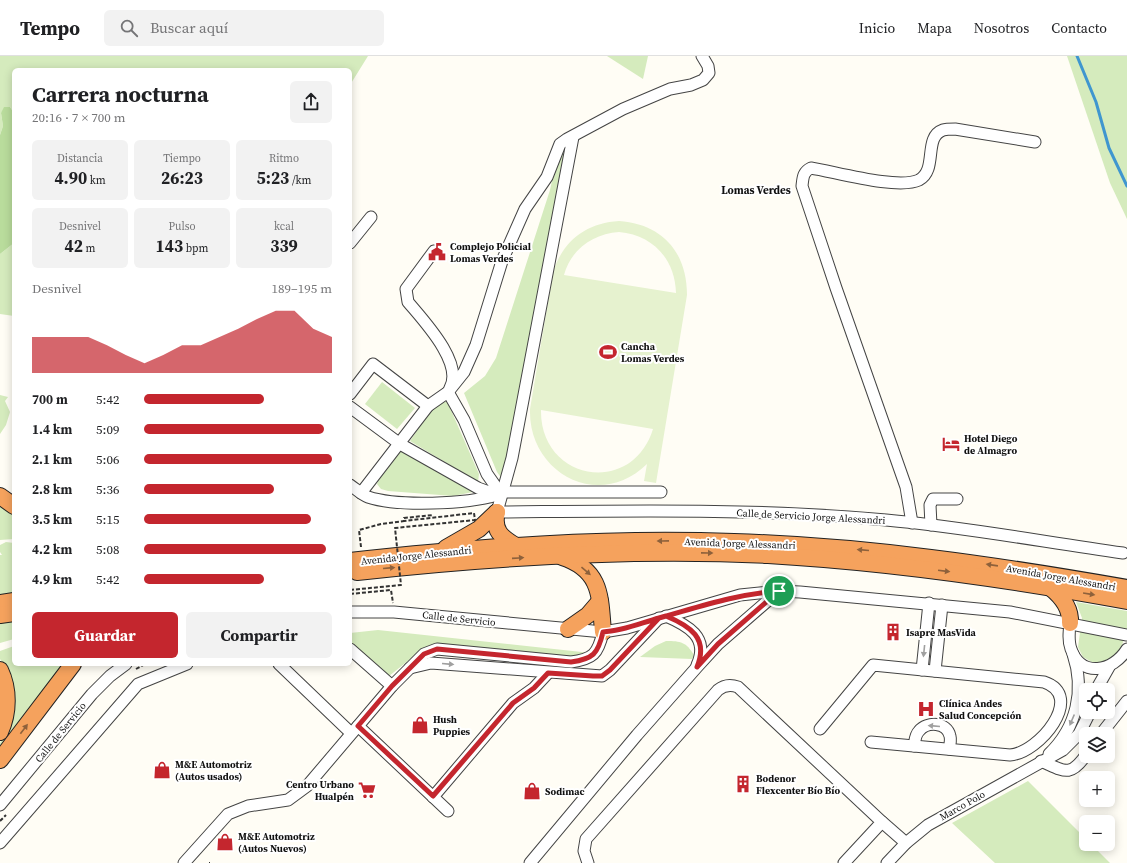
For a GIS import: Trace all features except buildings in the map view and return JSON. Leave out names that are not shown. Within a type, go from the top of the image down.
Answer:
[{"type":"highway","points":[[0,496],[12,505]]},
{"type":"highway","points":[[497,512],[495,524],[498,532],[516,546]]},
{"type":"highway","points":[[439,551],[471,535],[497,512]]},
{"type":"highway","name":"Avenida Jorge Alessandri","points":[[352,561],[439,551],[516,546],[598,541],[683,540],[835,548],[971,562],[1127,588]]},
{"type":"highway","name":"Avenida Jorge Alessandri","points":[[352,572],[556,555],[679,553],[789,557],[937,570],[1127,601]]},
{"type":"highway","points":[[556,555],[571,560],[588,572],[598,587],[603,632]]},
{"type":"highway","points":[[1051,588],[1066,606],[1070,618],[1069,630]]},
{"type":"highway","points":[[0,603],[12,601]]},
{"type":"highway","points":[[568,629],[588,615],[600,601]]},
{"type":"highway","points":[[0,615],[12,613]]},
{"type":"highway","points":[[0,760],[71,666]]},
{"type":"highway","points":[[0,670],[5,682],[7,700],[5,719],[0,732]]},
{"type":"street","points":[[361,493],[428,406],[448,392],[464,372],[476,345],[502,261],[525,209],[545,181],[560,144],[623,110],[670,89],[691,85],[703,80],[709,73],[708,66],[702,56]]},
{"type":"street","points":[[912,523],[906,487],[802,186],[803,176],[806,170],[811,168],[896,184],[920,179],[926,173],[930,162],[932,146],[936,135],[942,130],[955,129],[1035,142]]},
{"type":"street","points":[[497,512],[501,504],[502,494],[512,458],[573,137]]},
{"type":"street","points":[[352,241],[371,217]]},
{"type":"street","points":[[434,251],[406,289],[406,295],[408,302],[438,339],[449,360],[453,374],[452,384],[448,392]]},
{"type":"street","points":[[352,391],[373,364],[428,406]]},
{"type":"street","points":[[448,392],[464,420],[487,474],[502,494]]},
{"type":"street","points":[[352,408],[400,444],[478,488],[489,492],[502,494],[661,492]]},
{"type":"street","points":[[352,486],[367,496],[392,501],[468,501],[502,494]]},
{"type":"street","points":[[931,525],[930,505],[933,499],[957,499]]},
{"type":"street","name":"Calle de Servicio Jorge Alessandri","points":[[497,512],[618,511],[744,513],[847,517],[931,525],[1123,553]]},
{"type":"street","points":[[568,629],[603,632],[619,630],[740,595],[779,591],[929,603],[1046,618],[1069,630],[1127,635]]},
{"type":"street","points":[[530,863],[637,735],[718,644],[779,591]]},
{"type":"street","points":[[922,670],[929,603]]},
{"type":"street","points":[[935,671],[942,605]]},
{"type":"street","name":"Calle de Servicio","points":[[352,612],[394,612],[568,629]]},
{"type":"street","points":[[663,617],[694,631],[701,654],[697,667]]},
{"type":"street","points":[[410,668],[431,663],[602,676],[663,617]]},
{"type":"street","name":"Marco Polo","points":[[1043,760],[1063,737],[1072,721],[1077,704],[1078,674],[1069,630]]},
{"type":"street","points":[[184,863],[220,821],[231,812],[248,806],[288,800],[300,792],[392,686],[424,654],[437,649],[571,662],[586,660],[593,656],[600,647],[603,632]]},
{"type":"street","points":[[1073,654],[1081,663],[1092,668],[1109,667],[1119,661],[1126,650]]},
{"type":"street","points":[[352,651],[392,686]]},
{"type":"street","points":[[820,729],[873,665],[1044,682],[1053,686],[1059,694],[1059,712],[1054,724],[1040,741],[1026,750],[1013,754],[871,742]]},
{"type":"street","name":"Calle de Servicio","points":[[0,805],[92,694],[110,676],[123,666]]},
{"type":"street","points":[[0,843],[138,684],[182,666]]},
{"type":"street","points":[[281,666],[354,730],[433,796],[448,811]]},
{"type":"street","points":[[1100,683],[1109,667]]},
{"type":"street","points":[[433,796],[513,703],[534,688],[548,673]]},
{"type":"street","points":[[588,863],[584,851],[586,839],[718,690],[727,685],[738,687],[882,822],[906,842]]},
{"type":"street","points":[[1107,727],[1127,701]]},
{"type":"street","name":"Marco Polo","points":[[887,863],[906,842],[938,818],[1062,750],[1075,739],[1083,728],[1087,719]]},
{"type":"street","points":[[914,746],[919,730],[926,725],[936,724],[945,728],[948,732],[950,737],[949,749]]},
{"type":"street","points":[[1040,741],[1043,760],[1064,771],[1070,771],[1078,767],[1081,763]]},
{"type":"street","points":[[844,863],[882,822]]},
{"type":"path","points":[[352,590],[401,585],[395,528],[475,520],[474,513],[381,524],[359,530],[361,547]]},
{"type":"path","points":[[352,594],[391,590]]},
{"type":"green space","points":[[0,56],[368,56],[352,82],[352,68],[12,68],[12,110],[10,107],[1,113],[3,126],[0,135]]},
{"type":"green space","points":[[607,56],[648,56],[643,79]]},
{"type":"green space","points":[[1067,56],[1127,56],[1127,219],[1110,183]]},
{"type":"green space","points":[[4,107],[10,107],[12,110],[12,245],[0,254],[0,135],[3,126],[1,113]]},
{"type":"green space","points":[[568,144],[502,479],[497,472],[464,393],[485,376],[496,358],[550,190],[557,158],[562,149]]},
{"type":"green space","name":"Cancha Lomas Verdes","points":[[619,221],[634,223],[659,234],[677,253],[686,280],[687,295],[656,483],[644,481],[647,464],[628,478],[608,484],[588,484],[570,478],[553,467],[541,451],[532,432],[530,409],[553,272],[563,251],[577,236],[596,225]],"holes":[[[619,232],[642,238],[660,251],[671,270],[675,281],[676,293],[564,275],[572,258],[584,244],[600,236]],[[541,410],[653,429],[642,451],[626,465],[608,472],[589,472],[570,465],[555,452],[545,434]]]},
{"type":"green space","points":[[12,245],[12,316],[0,314],[0,254]]},
{"type":"green space","points":[[382,382],[415,408],[397,429],[365,404]]},
{"type":"green space","points":[[0,395],[8,397],[5,401],[10,412],[6,425],[0,434]]},
{"type":"green space","points":[[447,401],[479,474],[478,482],[410,441],[433,407]]},
{"type":"green space","points":[[401,451],[473,492],[453,496],[388,491],[381,489],[377,484],[378,481]]},
{"type":"green space","points":[[0,501],[12,509],[12,539],[0,540]]},
{"type":"green space","points":[[6,542],[12,543],[12,596],[0,598],[0,555],[2,555],[0,552],[0,545]]},
{"type":"green space","points":[[1076,602],[1127,611],[1127,628],[1119,656],[1097,665],[1083,657],[1078,647],[1082,618]]},
{"type":"green space","points":[[12,620],[12,640],[0,643],[0,622]]},
{"type":"green space","points":[[378,630],[591,653],[582,661],[432,651],[413,657],[389,676],[352,643],[352,633]]},
{"type":"green space","points":[[666,641],[676,641],[686,645],[694,655],[692,659],[640,657],[655,646]]},
{"type":"green space","points":[[12,647],[12,666],[64,666],[0,751],[0,743],[7,729],[4,665],[0,659],[0,651]]},
{"type":"green space","points":[[1028,781],[1079,832],[1079,851],[1098,851],[1110,863],[995,863],[952,823]]},
{"type":"waterway","points":[[1077,56],[1096,102],[1109,148],[1127,186]]},
{"type":"place","name":"Complejo Policial Lomas Verdes","points":[[437,252]]},
{"type":"place","name":"Cancha Lomas Verdes","points":[[608,352]]},
{"type":"place","name":"Hotel Diego de Almagro","points":[[951,444]]},
{"type":"place","name":"Isapre MasVida","points":[[893,632]]},
{"type":"place","name":"Clínica Andes Salud Concepción","points":[[926,709]]},
{"type":"place","name":"Hush Puppies","points":[[420,725]]},
{"type":"place","name":"M&E Automotriz (Autos usados)","points":[[162,770]]},
{"type":"place","name":"Bodenor Flexcenter Bío Bío","points":[[743,784]]},
{"type":"place","name":"Centro Urbano Hualpén","points":[[367,790]]},
{"type":"place","name":"Sodimac","points":[[532,791]]},
{"type":"place","name":"M&E Automotriz (Autos Nuevos)","points":[[225,842]]},
{"type":"district","name":"Lomas Verdes","points":[[756,190]]},
{"type":"route","points":[[779,591],[718,644],[697,667],[701,654],[700,645],[694,631],[676,620],[666,616],[659,618],[635,645],[602,676],[548,673],[534,688],[513,703],[433,796],[358,726],[392,686],[424,654],[430,650],[437,649],[571,662],[586,660],[593,656],[600,647],[603,632],[627,628],[659,618],[740,595],[779,591]]}]
